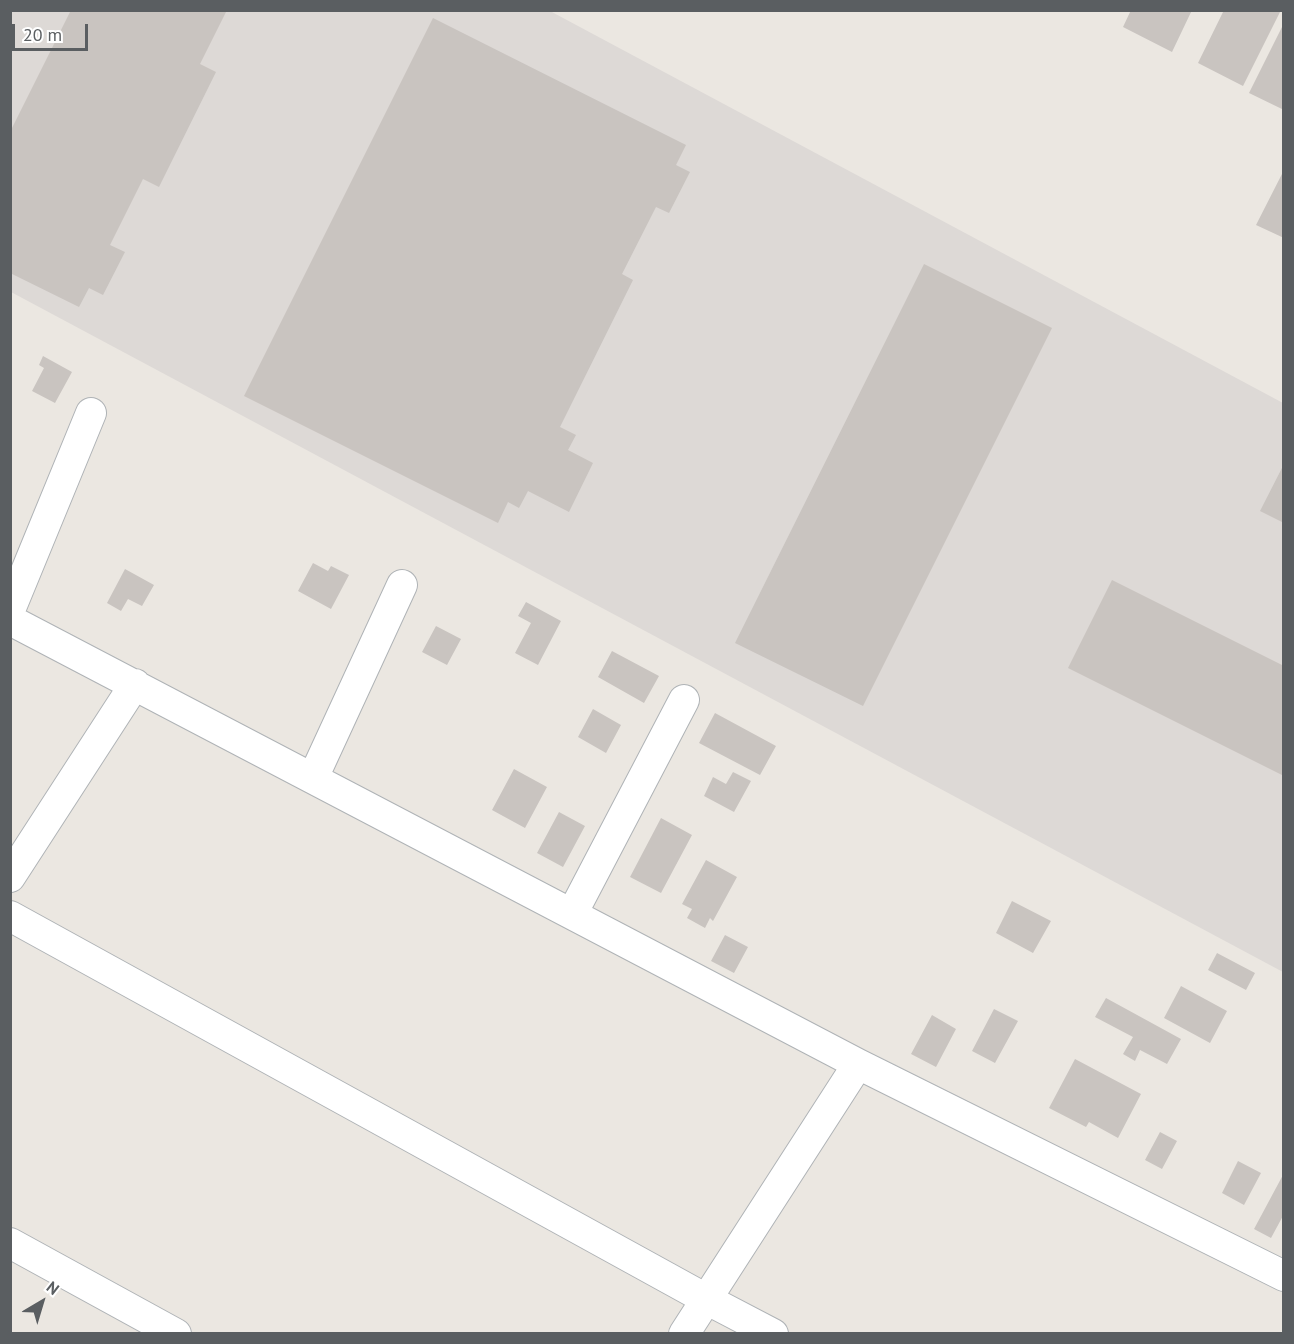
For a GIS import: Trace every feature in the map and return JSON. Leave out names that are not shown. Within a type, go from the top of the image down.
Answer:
[{"type":"street","points":[[10,610],[91,413]]},
{"type":"street","points":[[313,778],[402,585]]},
{"type":"street","points":[[10,620],[858,1064],[1284,1276]]},
{"type":"street","points":[[10,877],[135,684]]},
{"type":"street","points":[[572,914],[684,700]]},
{"type":"street","points":[[10,916],[773,1334]]},
{"type":"street","points":[[684,1334],[858,1064]]},
{"type":"street","points":[[10,1243],[176,1334]]},
{"type":"shaded area","points":[[10,11],[550,11],[1283,403],[1283,972],[11,292]]},
{"type":"building","points":[[71,10],[227,10],[200,64],[216,72],[159,187],[143,179],[110,245],[125,252],[103,295],[89,288],[79,307],[10,273],[10,132]]},
{"type":"building","points":[[1131,10],[1192,10],[1172,52],[1123,27]]},
{"type":"building","points":[[1224,10],[1281,10],[1243,86],[1198,63]]},
{"type":"building","points":[[433,18],[686,145],[676,165],[690,172],[669,213],[656,207],[622,274],[633,280],[560,427],[576,435],[568,450],[593,463],[569,512],[528,491],[519,508],[508,502],[498,523],[244,396]]},
{"type":"building","points":[[1284,23],[1284,110],[1249,93]]},
{"type":"building","points":[[1284,170],[1284,238],[1256,225]]},
{"type":"building","points":[[924,264],[1052,328],[863,706],[735,643]]},
{"type":"building","points":[[43,356],[72,372],[55,403],[32,391],[44,368],[39,365]]},
{"type":"building","points":[[1284,464],[1284,523],[1260,511]]},
{"type":"building","points":[[313,563],[328,571],[331,566],[349,575],[331,609],[298,591]]},
{"type":"building","points":[[125,569],[154,585],[142,606],[128,599],[121,611],[107,603]]},
{"type":"building","points":[[1112,580],[1284,666],[1284,776],[1068,668]]},
{"type":"building","points":[[526,602],[561,621],[538,665],[515,653],[531,623],[518,616]]},
{"type":"building","points":[[436,626],[461,639],[447,665],[422,652]]},
{"type":"building","points":[[612,651],[659,676],[644,703],[598,677]]},
{"type":"building","points":[[593,709],[621,725],[606,753],[578,737]]},
{"type":"building","points":[[715,713],[776,746],[760,775],[699,743]]},
{"type":"building","points":[[514,769],[547,787],[525,828],[492,810]]},
{"type":"building","points":[[733,772],[751,781],[734,812],[704,796],[713,777],[726,784]]},
{"type":"building","points":[[559,812],[585,826],[563,867],[537,853]]},
{"type":"building","points":[[661,818],[692,835],[661,893],[630,877]]},
{"type":"building","points":[[706,860],[737,877],[713,921],[710,918],[705,928],[687,918],[692,909],[682,904]]},
{"type":"building","points":[[1012,901],[1051,921],[1033,953],[996,933]]},
{"type":"building","points":[[725,935],[748,947],[734,973],[711,961]]},
{"type":"building","points":[[1217,953],[1255,973],[1246,990],[1208,970]]},
{"type":"building","points":[[1181,986],[1227,1011],[1210,1043],[1164,1018]]},
{"type":"building","points":[[1106,998],[1181,1039],[1167,1064],[1140,1050],[1135,1061],[1123,1054],[1133,1037],[1095,1017]]},
{"type":"building","points":[[994,1009],[1018,1021],[995,1063],[972,1051]]},
{"type":"building","points":[[932,1015],[956,1029],[936,1067],[911,1054]]},
{"type":"building","points":[[1075,1059],[1141,1094],[1118,1138],[1089,1122],[1086,1127],[1049,1108]]},
{"type":"building","points":[[1160,1132],[1177,1141],[1162,1169],[1145,1160]]},
{"type":"building","points":[[1238,1161],[1261,1173],[1244,1205],[1222,1193]]},
{"type":"building","points":[[1284,1173],[1284,1214],[1271,1238],[1254,1229]]}]
